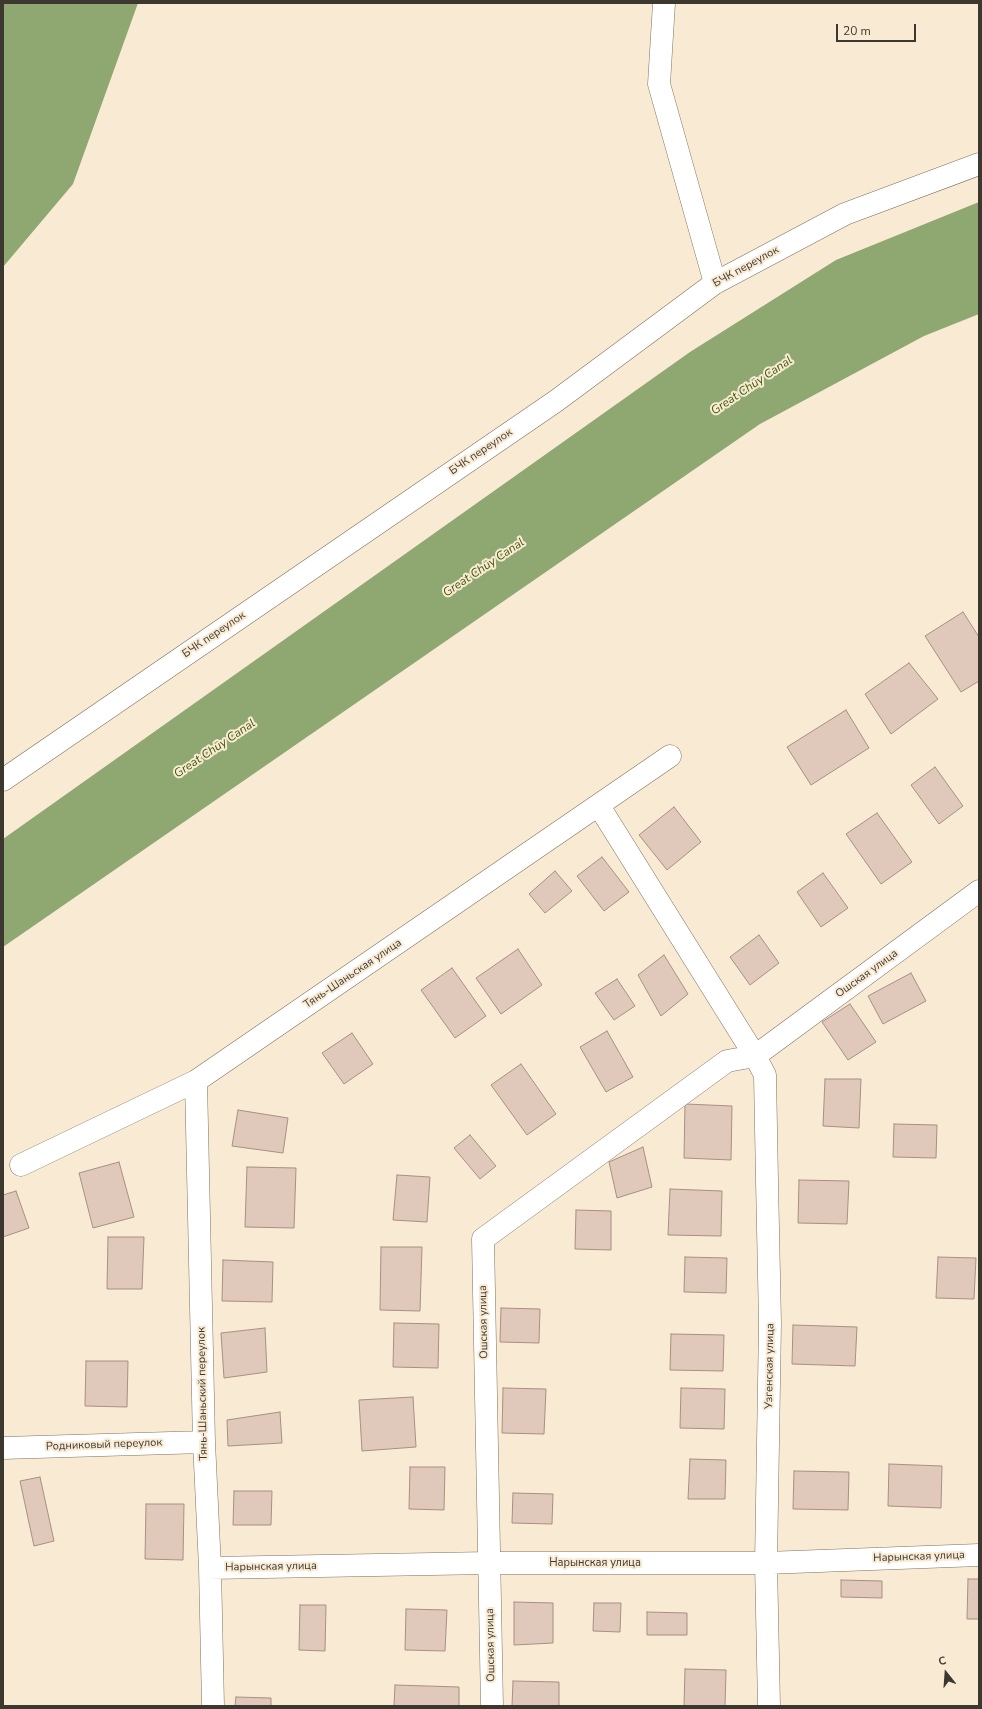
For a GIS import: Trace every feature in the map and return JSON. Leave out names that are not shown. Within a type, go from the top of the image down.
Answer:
[{"type":"street","points":[[664,3],[659,84],[715,283]]},
{"type":"street","name":"БЧК переулок","points":[[3,780],[556,401],[715,283],[845,214],[979,164]]},
{"type":"street","name":"Тянь-Шаньская улица","points":[[21,1165],[196,1081],[670,756]]},
{"type":"street","name":"Узгенская улица","points":[[599,806],[755,1056],[765,1075],[770,1323],[766,1564],[769,1706]]},
{"type":"street","name":"Ошская улица","points":[[492,1706],[488,1563],[483,1239],[727,1061],[755,1056],[979,891]]},
{"type":"street","name":"Тянь-Шаньский переулок","points":[[196,1081],[204,1442],[210,1568],[213,1706]]},
{"type":"street","name":"Родниковый переулок","points":[[3,1448],[204,1442]]},
{"type":"street","name":"Нарынская улица","points":[[210,1568],[488,1563],[766,1564],[979,1555]]},
{"type":"water","points":[[3,3],[138,3],[73,184],[3,267]]},
{"type":"water","name":"Great Chüy Canal","points":[[979,202],[979,314],[924,336],[760,424],[3,947],[3,839],[690,352],[836,260]]},
{"type":"building","points":[[963,612],[979,637],[979,681],[961,692],[925,636]]},
{"type":"building","points":[[909,663],[938,699],[891,734],[865,694]]},
{"type":"building","points":[[846,710],[869,748],[811,785],[787,747]]},
{"type":"building","points":[[935,767],[963,806],[939,824],[911,785]]},
{"type":"building","points":[[674,807],[701,842],[667,870],[639,835]]},
{"type":"building","points":[[877,813],[912,862],[881,884],[846,834]]},
{"type":"building","points":[[602,857],[629,892],[604,911],[577,876]]},
{"type":"building","points":[[555,871],[572,891],[545,913],[529,894]]},
{"type":"building","points":[[823,873],[848,908],[821,927],[797,892]]},
{"type":"building","points":[[759,935],[779,963],[750,985],[730,957]]},
{"type":"building","points":[[518,949],[542,985],[501,1014],[476,978]]},
{"type":"building","points":[[664,955],[688,994],[661,1016],[638,975]]},
{"type":"building","points":[[452,968],[486,1016],[455,1038],[421,990]]},
{"type":"building","points":[[911,973],[926,1001],[883,1024],[868,996]]},
{"type":"building","points":[[617,979],[635,1006],[614,1020],[595,993]]},
{"type":"building","points":[[850,1004],[876,1042],[848,1060],[822,1022]]},
{"type":"building","points":[[607,1031],[633,1077],[606,1092],[580,1047]]},
{"type":"building","points":[[352,1033],[373,1064],[344,1084],[322,1053]]},
{"type":"building","points":[[521,1064],[556,1114],[527,1135],[491,1085]]},
{"type":"building","points":[[825,1079],[861,1079],[859,1128],[823,1126]]},
{"type":"building","points":[[685,1104],[732,1106],[731,1160],[684,1158]]},
{"type":"building","points":[[238,1110],[288,1118],[283,1153],[232,1146]]},
{"type":"building","points":[[894,1124],[937,1125],[936,1158],[893,1157]]},
{"type":"building","points":[[470,1135],[496,1166],[480,1179],[454,1148]]},
{"type":"building","points":[[643,1147],[652,1187],[617,1198],[609,1162]]},
{"type":"building","points":[[119,1162],[134,1217],[93,1228],[79,1173]]},
{"type":"building","points":[[247,1167],[296,1168],[294,1228],[245,1227]]},
{"type":"building","points":[[397,1175],[430,1177],[427,1222],[393,1220]]},
{"type":"building","points":[[799,1180],[849,1181],[847,1224],[798,1223]]},
{"type":"building","points":[[670,1189],[722,1191],[721,1236],[668,1235]]},
{"type":"building","points":[[16,1191],[29,1228],[3,1237],[3,1195]]},
{"type":"building","points":[[576,1210],[611,1211],[611,1250],[575,1249]]},
{"type":"building","points":[[108,1237],[144,1237],[142,1289],[107,1289]]},
{"type":"building","points":[[381,1247],[422,1247],[420,1311],[380,1310]]},
{"type":"building","points":[[685,1257],[727,1258],[726,1293],[684,1292]]},
{"type":"building","points":[[938,1257],[976,1258],[974,1299],[936,1298]]},
{"type":"building","points":[[223,1260],[273,1262],[272,1302],[222,1301]]},
{"type":"building","points":[[501,1308],[540,1309],[539,1343],[500,1342]]},
{"type":"building","points":[[394,1323],[439,1324],[438,1368],[393,1367]]},
{"type":"building","points":[[793,1325],[857,1327],[855,1366],[792,1364]]},
{"type":"building","points":[[265,1328],[267,1372],[224,1378],[221,1333]]},
{"type":"building","points":[[671,1334],[724,1335],[723,1371],[670,1370]]},
{"type":"building","points":[[86,1361],[128,1361],[127,1407],[85,1406]]},
{"type":"building","points":[[503,1388],[546,1389],[544,1434],[502,1433]]},
{"type":"building","points":[[681,1388],[725,1389],[724,1429],[680,1428]]},
{"type":"building","points":[[413,1397],[416,1447],[362,1451],[359,1400]]},
{"type":"building","points":[[280,1412],[282,1443],[228,1446],[227,1420]]},
{"type":"building","points":[[690,1459],[726,1460],[725,1499],[688,1499]]},
{"type":"building","points":[[889,1464],[942,1466],[941,1508],[888,1506]]},
{"type":"building","points":[[410,1467],[445,1467],[444,1510],[409,1509]]},
{"type":"building","points":[[794,1471],[849,1472],[848,1510],[793,1509]]},
{"type":"building","points":[[40,1477],[54,1541],[34,1546],[20,1481]]},
{"type":"building","points":[[234,1491],[272,1491],[271,1525],[233,1525]]},
{"type":"building","points":[[513,1493],[553,1494],[552,1524],[512,1523]]},
{"type":"building","points":[[146,1504],[184,1504],[183,1560],[145,1559]]},
{"type":"building","points":[[968,1579],[979,1579],[979,1619],[967,1619]]},
{"type":"building","points":[[841,1580],[882,1581],[882,1598],[841,1597]]},
{"type":"building","points":[[514,1602],[553,1603],[553,1643],[514,1645]]},
{"type":"building","points":[[594,1603],[621,1603],[620,1632],[593,1631]]},
{"type":"building","points":[[300,1605],[326,1605],[325,1651],[299,1650]]},
{"type":"building","points":[[406,1609],[447,1610],[445,1651],[405,1650]]},
{"type":"building","points":[[647,1612],[687,1613],[687,1635],[647,1635]]},
{"type":"building","points":[[685,1669],[726,1670],[725,1706],[684,1706]]},
{"type":"building","points":[[513,1681],[559,1682],[559,1706],[512,1706]]},
{"type":"building","points":[[395,1685],[459,1687],[459,1706],[394,1706]]},
{"type":"building","points":[[236,1697],[271,1698],[271,1706],[235,1706]]}]
